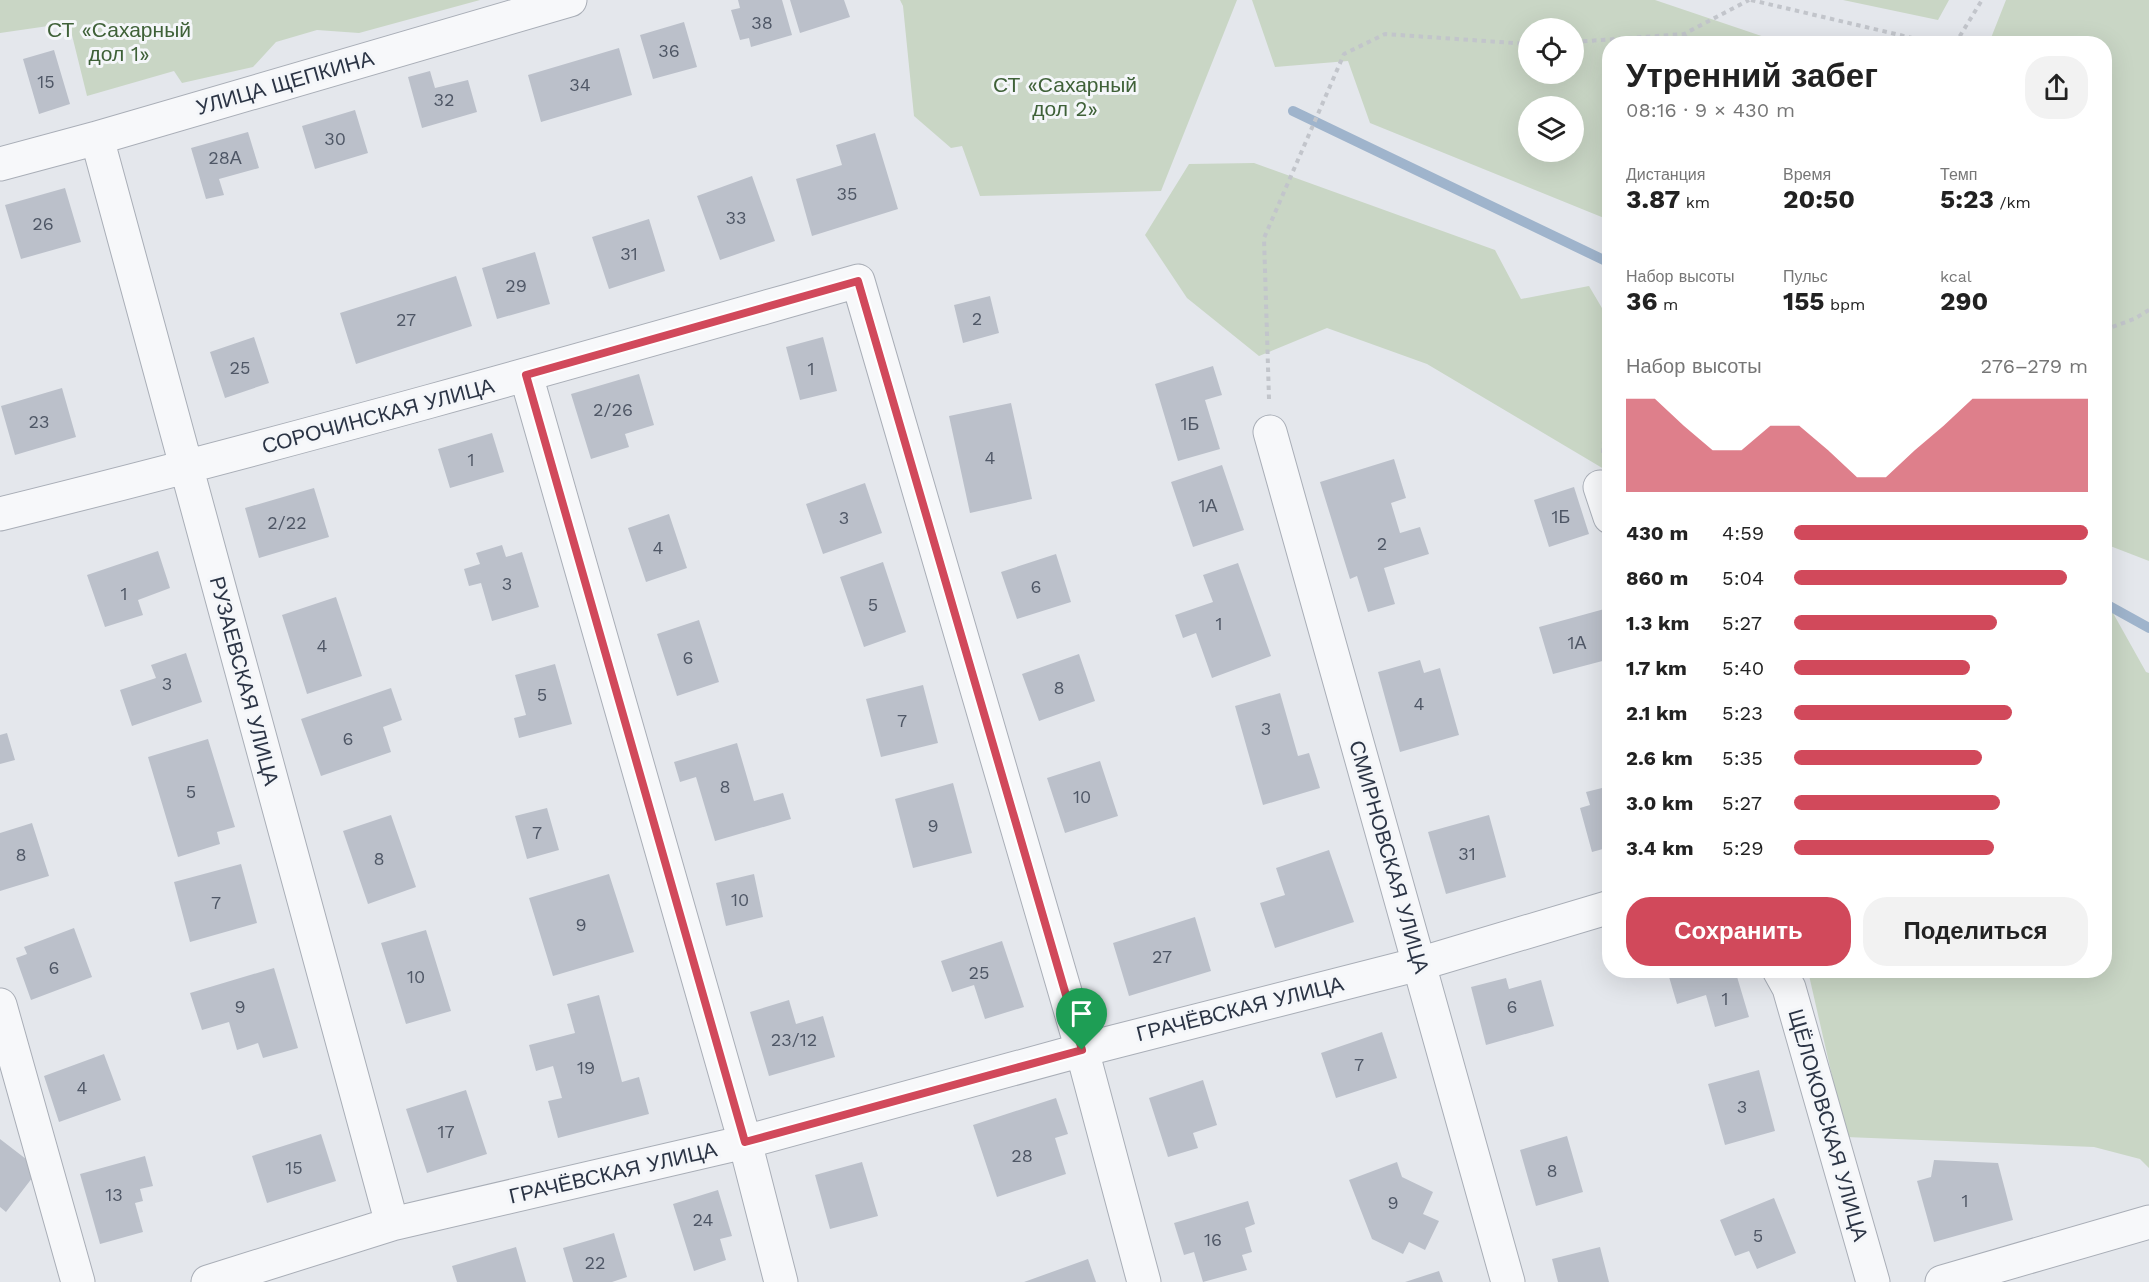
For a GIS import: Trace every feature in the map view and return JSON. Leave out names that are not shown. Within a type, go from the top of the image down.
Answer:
[{"type":"street","name":"УЛИЦА ЩЕПКИНА","points":[[0,164],[97,138],[570,0]]},
{"type":"street","name":"РУЗАЕВСКАЯ УЛИЦА","points":[[97,138],[392,1224]]},
{"type":"street","name":"СОРОЧИНСКАЯ УЛИЦА","points":[[0,514],[186,468],[858,281],[1082,1050]]},
{"type":"street","points":[[526,375],[745,1142],[782,1282]]},
{"type":"street","name":"СМИРНОВСКАЯ УЛИЦА","points":[[1270,432],[1509,1282]]},
{"type":"street","name":"ГРАЧЁВСКАЯ УЛИЦА","points":[[208,1282],[392,1224],[745,1142],[1082,1050],[1419,964],[1602,909]]},
{"type":"street","name":"ЩЁЛОКОВСКАЯ УЛИЦА","points":[[1783,978],[1789,988],[1873,1282]]},
{"type":"street","points":[[0,1005],[78,1282]]},
{"type":"street","points":[[1082,1050],[1144,1282]]},
{"type":"street","points":[[1942,1282],[2149,1222]]},
{"type":"path","points":[[1647,36],[1684,33],[1750,0],[1904,36]]},
{"type":"path","points":[[1960,36],[1982,0]]},
{"type":"path","points":[[1270,432],[1264,238],[1344,54],[1385,34],[1518,43]]},
{"type":"path","points":[[1584,41],[1602,40]]},
{"type":"path","points":[[2112,327],[2134,320],[2149,310]]},
{"type":"green space","name":"СТ «Сахарный дол 1»","points":[[0,0],[480,0],[359,33],[317,30],[276,42],[253,67],[182,83],[174,71],[87,96],[69,23],[0,33]]},
{"type":"green space","name":"СТ «Сахарный дол 2»","points":[[900,0],[1237,0],[1161,191],[980,196],[962,146],[951,148],[914,116],[903,6]]},
{"type":"green space","points":[[1252,0],[1655,0],[1761,36],[1602,36],[1602,217],[1370,123],[1348,61],[1275,67]]},
{"type":"green space","points":[[1843,0],[1949,0],[1938,20]]},
{"type":"green space","points":[[2006,0],[2149,0],[2149,561],[2112,547],[2112,36],[1992,36]]},
{"type":"green space","points":[[1254,163],[1495,250],[1521,299],[1589,286],[1602,308],[1602,468],[1427,364],[1327,328],[1259,356],[1187,298],[1145,235],[1189,164]]},
{"type":"green space","points":[[2112,612],[2146,672],[2149,673],[2149,1168],[2140,1159],[2094,1147],[1846,1137],[1810,978],[2112,978]]},
{"type":"building","points":[[738,0],[782,0],[792,35],[751,47],[749,38],[740,40],[731,10],[740,8]]},
{"type":"building","points":[[790,0],[844,0],[850,17],[800,33]]},
{"type":"building","points":[[684,22],[697,67],[653,79],[640,35]]},
{"type":"building","points":[[619,48],[632,95],[541,122],[528,75]]},
{"type":"building","points":[[54,50],[70,104],[39,114],[23,59]]},
{"type":"building","points":[[430,71],[435,88],[468,80],[477,112],[422,128],[408,77]]},
{"type":"building","points":[[355,110],[368,153],[315,169],[302,126]]},
{"type":"building","points":[[248,132],[259,168],[219,179],[224,195],[206,199],[191,148]]},
{"type":"building","points":[[875,133],[898,209],[812,236],[796,179],[842,165],[836,145]]},
{"type":"building","points":[[752,176],[775,241],[720,260],[697,196]]},
{"type":"building","points":[[65,188],[81,242],[21,259],[5,205]]},
{"type":"building","points":[[649,219],[665,271],[609,289],[592,237]]},
{"type":"building","points":[[535,252],[550,304],[497,319],[482,268]]},
{"type":"building","points":[[456,276],[472,326],[356,364],[340,313]]},
{"type":"building","points":[[990,296],[999,333],[963,343],[954,305]]},
{"type":"building","points":[[254,337],[269,383],[225,398],[210,352]]},
{"type":"building","points":[[823,337],[837,391],[800,400],[786,347]]},
{"type":"building","points":[[1213,366],[1222,395],[1205,400],[1220,449],[1178,461],[1155,384]]},
{"type":"building","points":[[639,374],[654,425],[625,434],[629,447],[591,459],[571,394]]},
{"type":"building","points":[[62,388],[76,437],[15,455],[1,406]]},
{"type":"building","points":[[1011,403],[1032,499],[970,513],[949,416]]},
{"type":"building","points":[[492,433],[504,472],[450,488],[438,449]]},
{"type":"building","points":[[1394,459],[1406,498],[1391,503],[1400,533],[1420,527],[1429,554],[1384,568],[1395,604],[1368,612],[1357,576],[1350,579],[1320,482]]},
{"type":"building","points":[[1222,465],[1244,530],[1193,547],[1171,482]]},
{"type":"building","points":[[865,483],[882,533],[823,554],[806,504]]},
{"type":"building","points":[[1574,487],[1589,534],[1549,547],[1534,500]]},
{"type":"building","points":[[314,488],[329,537],[259,558],[245,508]]},
{"type":"building","points":[[669,514],[687,568],[646,582],[628,528]]},
{"type":"building","points":[[502,545],[506,557],[522,552],[539,607],[492,621],[481,583],[469,586],[464,569],[480,564],[476,553]]},
{"type":"building","points":[[158,551],[170,588],[138,600],[143,615],[105,627],[87,575]]},
{"type":"building","points":[[1056,554],[1071,602],[1017,619],[1001,572]]},
{"type":"building","points":[[883,562],[906,632],[864,647],[840,577]]},
{"type":"building","points":[[1238,563],[1271,656],[1212,678],[1196,633],[1183,638],[1175,615],[1213,602],[1203,575]]},
{"type":"building","points":[[336,597],[362,676],[307,694],[282,615]]},
{"type":"building","points":[[1602,610],[1602,661],[1553,674],[1539,627]]},
{"type":"building","points":[[699,620],[719,682],[677,696],[657,634]]},
{"type":"building","points":[[186,653],[202,702],[132,726],[120,690],[156,678],[151,665]]},
{"type":"building","points":[[1079,654],[1095,701],[1039,721],[1022,674]]},
{"type":"building","points":[[1420,660],[1424,673],[1440,668],[1459,735],[1400,752],[1378,672]]},
{"type":"building","points":[[555,664],[572,724],[519,738],[514,718],[526,715],[515,675]]},
{"type":"building","points":[[923,685],[938,743],[881,757],[866,699]]},
{"type":"building","points":[[391,688],[402,720],[383,727],[391,752],[321,776],[301,719]]},
{"type":"building","points":[[1280,693],[1298,756],[1309,753],[1320,788],[1263,805],[1235,706]]},
{"type":"building","points":[[7,733],[15,760],[0,764],[0,735]]},
{"type":"building","points":[[208,739],[235,827],[217,832],[220,844],[178,857],[148,757]]},
{"type":"building","points":[[737,743],[754,801],[783,793],[791,819],[715,841],[696,777],[680,782],[674,762]]},
{"type":"building","points":[[1100,761],[1118,816],[1065,833],[1047,778]]},
{"type":"building","points":[[953,783],[972,853],[913,868],[895,799]]},
{"type":"building","points":[[1602,788],[1602,849],[1592,852],[1580,808],[1590,805],[1586,792]]},
{"type":"building","points":[[547,808],[559,850],[527,859],[515,816]]},
{"type":"building","points":[[391,815],[416,887],[368,904],[343,831]]},
{"type":"building","points":[[1489,815],[1506,877],[1446,894],[1428,832]]},
{"type":"building","points":[[32,823],[49,876],[0,891],[0,833]]},
{"type":"building","points":[[1329,850],[1354,922],[1275,948],[1260,903],[1285,895],[1276,868]]},
{"type":"building","points":[[241,864],[257,923],[190,942],[174,882]]},
{"type":"building","points":[[609,874],[634,952],[553,976],[529,898]]},
{"type":"building","points":[[754,874],[763,917],[726,926],[716,883]]},
{"type":"building","points":[[1195,917],[1211,971],[1129,996],[1113,943]]},
{"type":"building","points":[[74,928],[92,977],[31,1000],[16,958],[27,954],[24,947]]},
{"type":"building","points":[[426,930],[451,1011],[406,1024],[381,943]]},
{"type":"building","points":[[1002,941],[1024,1007],[985,1019],[974,985],[952,992],[941,961]]},
{"type":"building","points":[[274,968],[298,1048],[263,1058],[258,1043],[237,1050],[229,1022],[202,1030],[190,993]]},
{"type":"building","points":[[1506,978],[1509,989],[1541,980],[1554,1026],[1486,1045],[1471,987]]},
{"type":"building","points":[[1669,978],[1737,978],[1749,1017],[1715,1027],[1706,995],[1677,1004]]},
{"type":"building","points":[[599,995],[622,1082],[639,1077],[649,1114],[558,1138],[548,1101],[562,1098],[553,1066],[536,1071],[529,1045],[575,1033],[567,1004]]},
{"type":"building","points":[[789,1000],[796,1024],[823,1016],[835,1057],[769,1076],[750,1012]]},
{"type":"building","points":[[1382,1032],[1397,1078],[1336,1098],[1321,1053]]},
{"type":"building","points":[[104,1054],[121,1100],[59,1122],[44,1076]]},
{"type":"building","points":[[1759,1070],[1775,1131],[1725,1145],[1708,1084]]},
{"type":"building","points":[[1203,1080],[1217,1125],[1193,1133],[1198,1148],[1168,1157],[1149,1098]]},
{"type":"building","points":[[466,1090],[487,1154],[427,1173],[406,1109]]},
{"type":"building","points":[[1056,1098],[1068,1134],[1055,1138],[1066,1174],[997,1197],[973,1125]]},
{"type":"building","points":[[321,1134],[336,1181],[267,1203],[252,1156]]},
{"type":"building","points":[[1567,1136],[1583,1192],[1536,1206],[1520,1150]]},
{"type":"building","points":[[0,1139],[39,1169],[6,1212],[0,1207]]},
{"type":"building","points":[[145,1156],[153,1186],[140,1189],[143,1201],[135,1203],[143,1232],[100,1244],[80,1174]]},
{"type":"building","points":[[1934,1160],[1998,1163],[2013,1220],[1934,1242],[1917,1181],[1931,1177]]},
{"type":"building","points":[[862,1162],[878,1216],[830,1229],[815,1175]]},
{"type":"building","points":[[1397,1162],[1402,1177],[1433,1192],[1423,1214],[1439,1221],[1425,1250],[1409,1242],[1403,1254],[1372,1239],[1349,1180]]},
{"type":"building","points":[[718,1190],[732,1236],[720,1239],[726,1260],[694,1271],[673,1204]]},
{"type":"building","points":[[1774,1198],[1796,1253],[1757,1269],[1749,1251],[1735,1256],[1720,1220]]},
{"type":"building","points":[[1248,1201],[1255,1224],[1245,1228],[1252,1252],[1242,1255],[1247,1270],[1203,1282],[1194,1252],[1184,1255],[1174,1223]]},
{"type":"building","points":[[614,1233],[627,1277],[612,1282],[573,1282],[563,1248]]},
{"type":"building","points":[[516,1247],[526,1282],[457,1282],[452,1266]]},
{"type":"building","points":[[1600,1247],[1609,1282],[1558,1282],[1552,1259]]},
{"type":"building","points":[[1088,1259],[1096,1282],[1024,1282]]},
{"type":"building","points":[[1439,1271],[1443,1282],[1405,1282]]},
{"type":"waterway","points":[[1293,111],[1602,259]]},
{"type":"waterway","points":[[2112,607],[2149,628]]},
{"type":"route","points":[[858,281],[1082,1050],[745,1142],[526,375],[858,281]]}]
